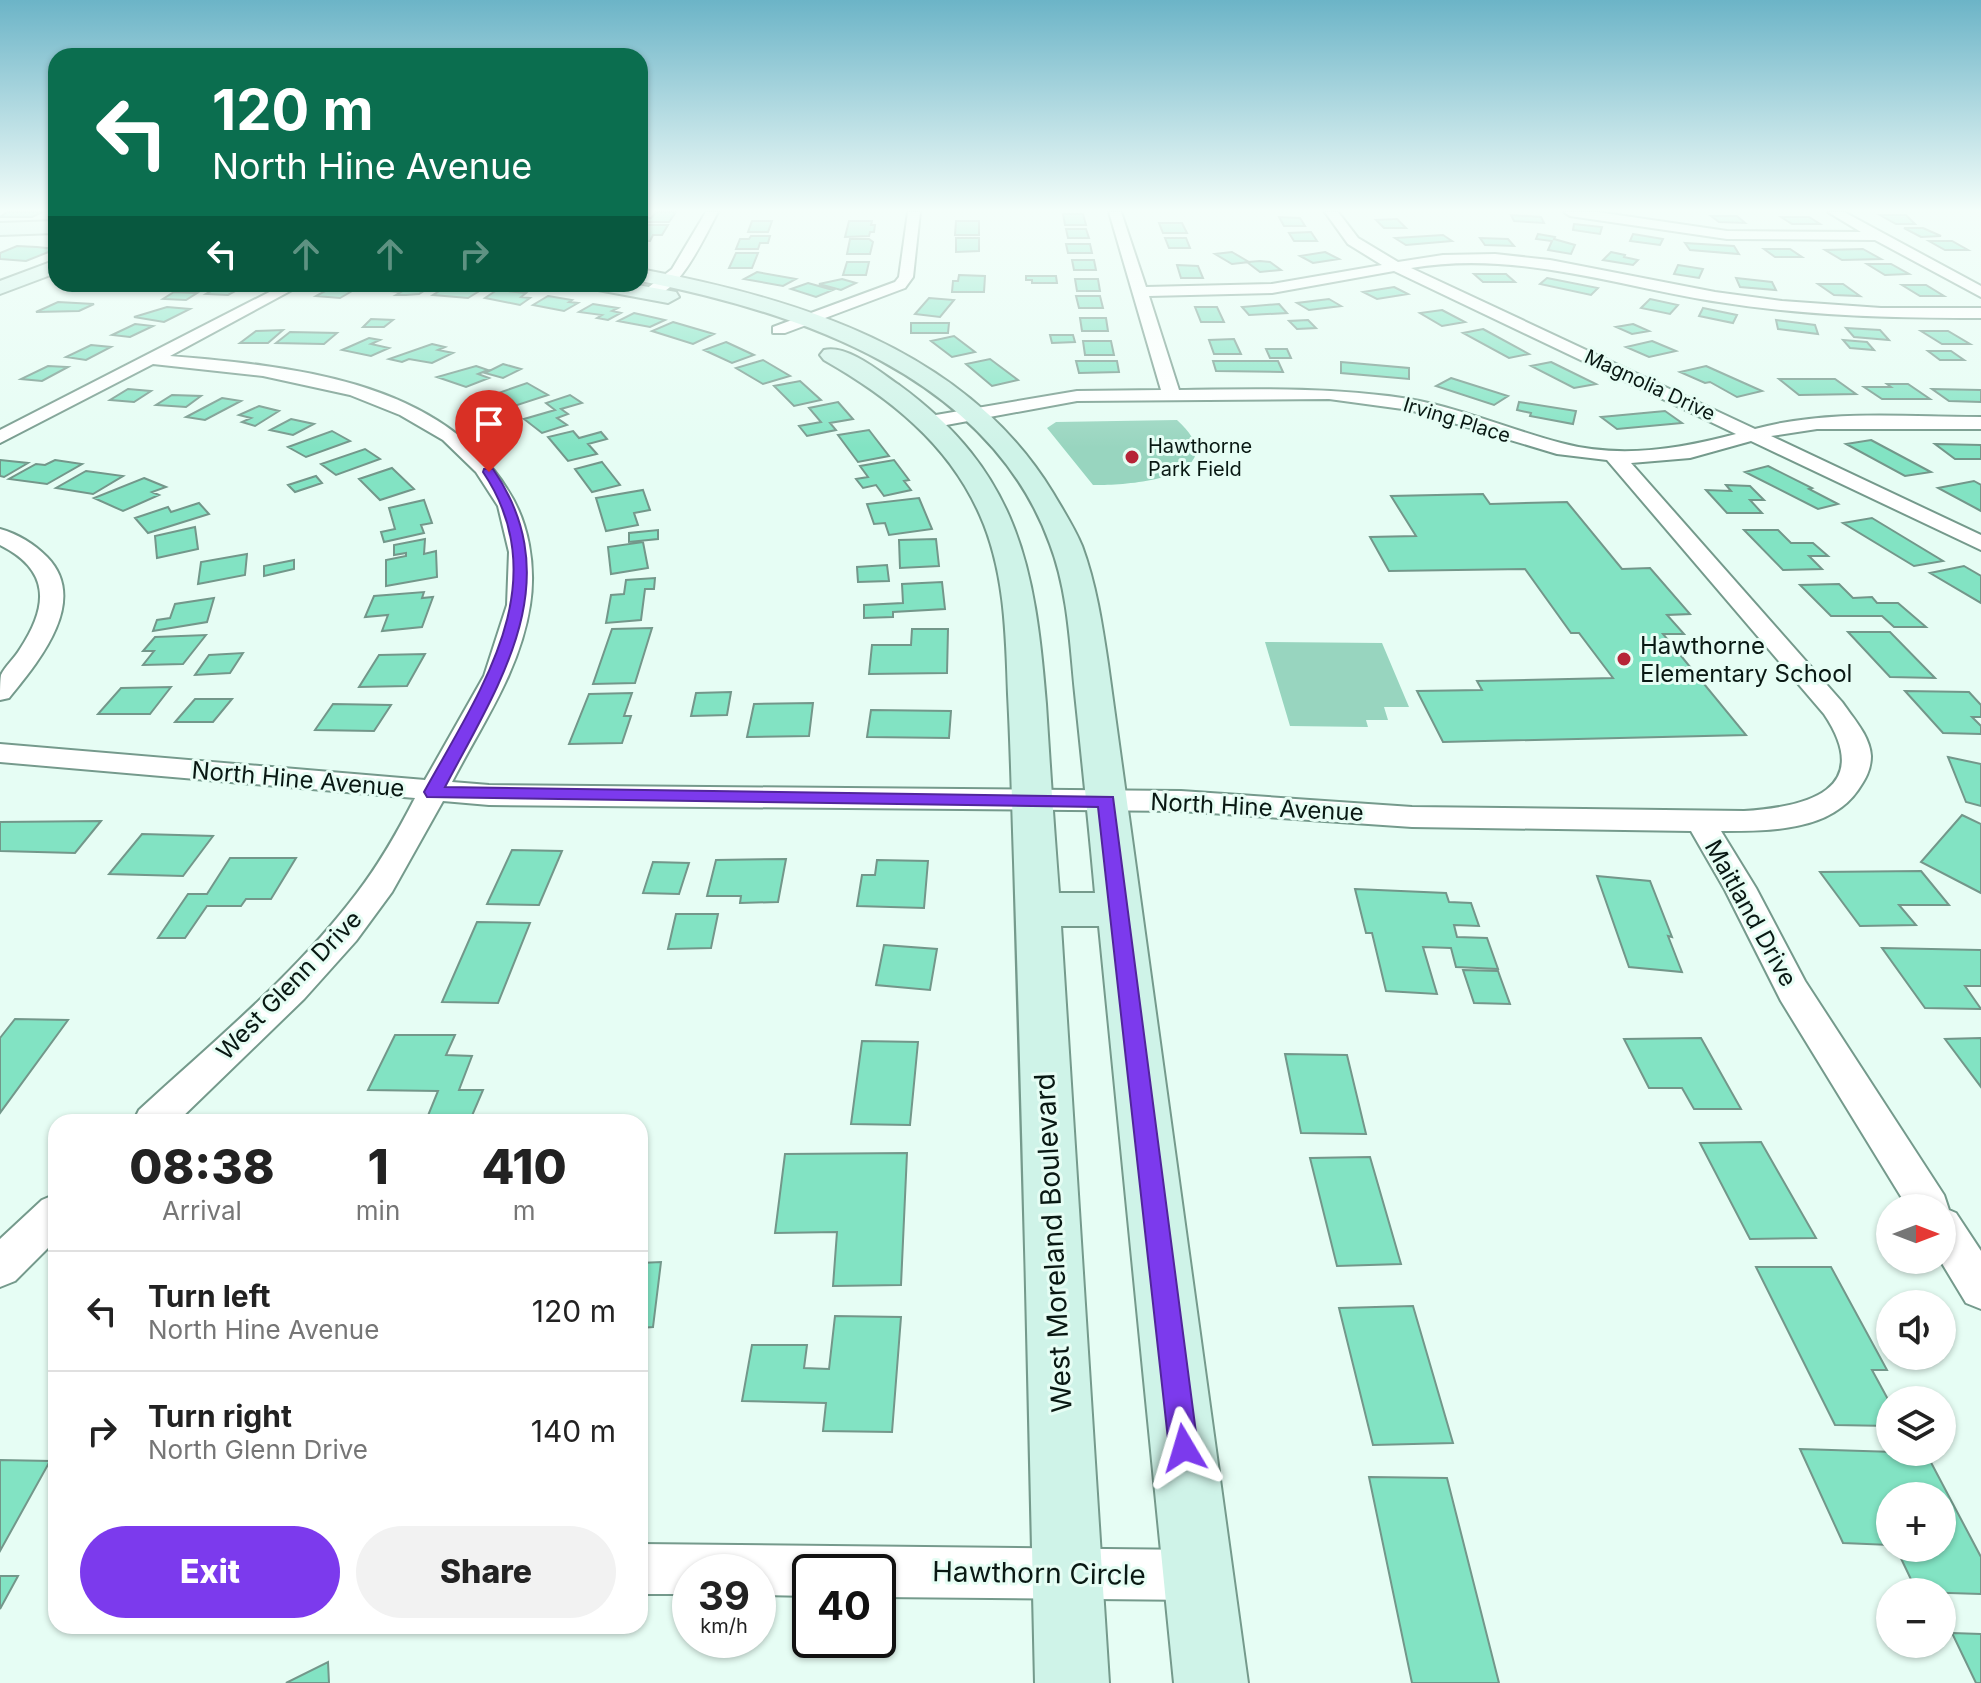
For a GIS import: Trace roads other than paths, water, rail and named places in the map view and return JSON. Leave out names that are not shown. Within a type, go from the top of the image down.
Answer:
[{"type":"street","name":"West Moreland Boulevard","points":[[675,291],[809,343],[880,384],[930,422],[970,470],[994,512],[1015,571],[1022,615],[1033,802],[1072,1683]]},
{"type":"street","points":[[709,291],[738,295],[812,319],[897,359],[954,396],[1016,459],[1041,493],[1071,559],[1088,649],[1121,910],[1211,1683]]},
{"type":"street","points":[[779,330],[887,291]]},
{"type":"street","points":[[1171,394],[1140,292],[1200,291]]},
{"type":"street","name":"Magnolia Drive","points":[[1448,291],[1981,543]]},
{"type":"street","points":[[1678,291],[1801,309],[1870,313],[1981,313]]},
{"type":"street","points":[[0,437],[280,292]]},
{"type":"street","name":"West Glenn Drive","points":[[150,359],[272,372],[371,396],[409,411],[448,434],[481,464],[506,497],[521,553],[518,607],[502,665],[386,876],[337,941],[298,983],[160,1114]]},
{"type":"street","name":"Irving Place","points":[[930,422],[1077,396],[1329,394],[1384,399],[1438,411],[1534,443],[1615,457],[1666,456],[1787,426],[1817,423],[1981,423]]},
{"type":"street","name":"Maitland Drive","points":[[1615,457],[1833,708],[1854,743],[1857,755],[1854,775],[1841,793],[1817,810],[1779,819],[1700,821],[1740,888],[1793,991],[1921,1194]]},
{"type":"street","points":[[0,536],[29,552],[47,572],[53,605],[47,627],[35,648],[0,692]]},
{"type":"street","name":"North Hine Avenue","points":[[0,753],[433,792],[1106,801],[1271,805],[1412,817],[1700,821]]},
{"type":"street","points":[[1037,909],[1121,910]]},
{"type":"street","points":[[0,1267],[48,1221]]},
{"type":"street","points":[[1956,1249],[1981,1288]]},
{"type":"street","name":"Hawthorn Circle","points":[[648,1569],[1198,1575]]},
{"type":"place","name":"Hawthorne Park Field","points":[[1132,457]]},
{"type":"place","name":"Hawthorne Elementary School","points":[[1624,659]]}]
